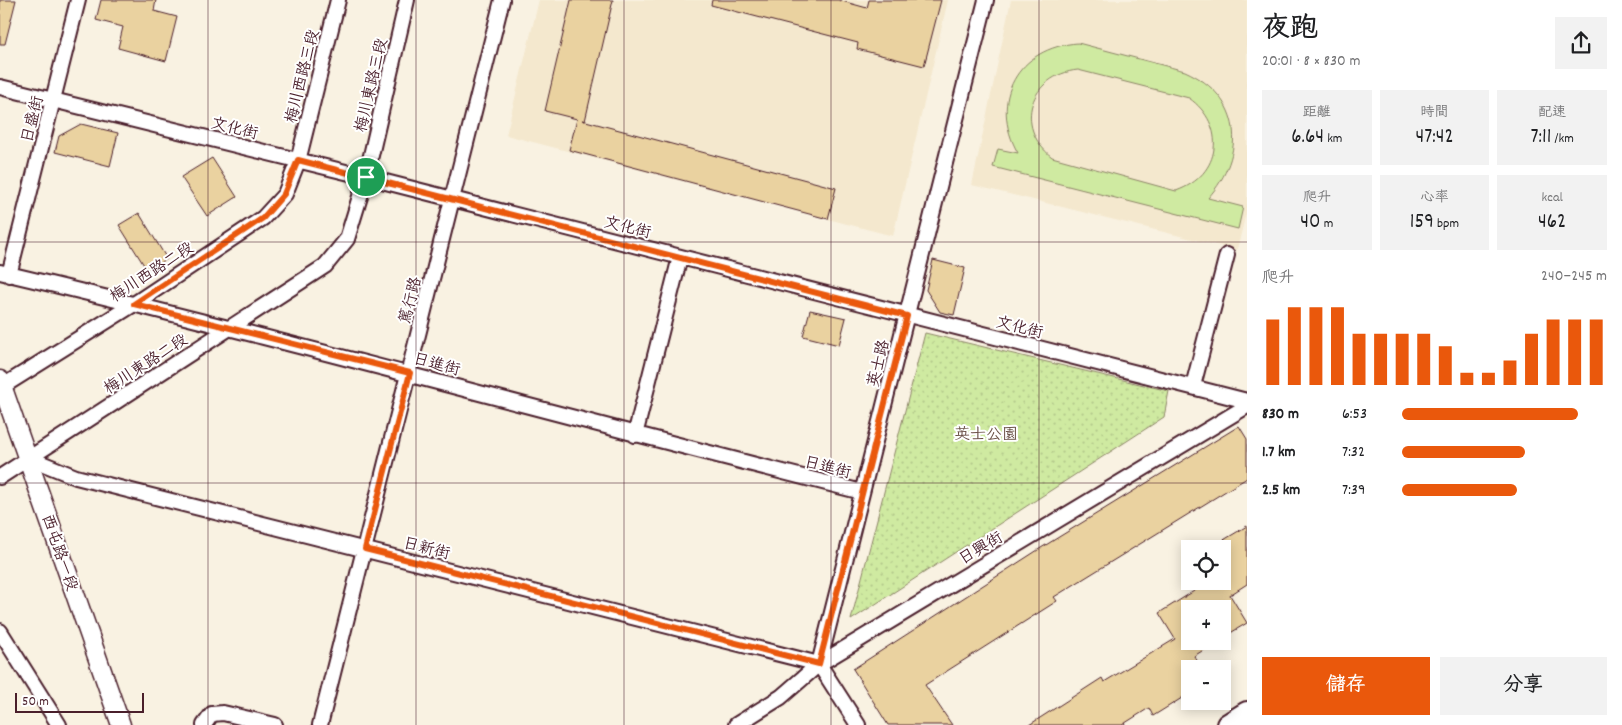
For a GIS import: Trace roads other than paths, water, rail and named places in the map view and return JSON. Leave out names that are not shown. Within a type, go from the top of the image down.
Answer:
[{"type":"main road","points":[[1228,725],[1247,713]]},
{"type":"street","name":"日盛街","points":[[4,274],[54,100],[78,0]]},
{"type":"street","name":"梅川西路三段","points":[[298,160],[338,0]]},
{"type":"street","name":"梅川東路三段","points":[[366,177],[407,0]]},
{"type":"street","name":"篤行路","points":[[320,725],[410,373],[502,0]]},
{"type":"street","name":"英士路","points":[[819,664],[986,0]]},
{"type":"street","name":"文化街","points":[[0,87],[366,177],[1247,401]]},
{"type":"street","name":"梅川西路二段","points":[[1,385],[134,304],[263,218],[284,194],[298,160]]},
{"type":"street","name":"梅川東路二段","points":[[0,477],[325,266],[347,239],[366,177]]},
{"type":"street","points":[[1193,386],[1227,255]]},
{"type":"street","points":[[635,435],[680,257]]},
{"type":"street","name":"日進街","points":[[4,274],[134,304],[410,373],[635,435],[862,492]]},
{"type":"street","name":"西屯路一段","points":[[1,385],[29,458],[121,725]]},
{"type":"street","name":"日興街","points":[[736,725],[781,697],[819,664],[1247,406]]},
{"type":"street","name":"日新街","points":[[29,458],[76,477],[819,664]]},
{"type":"street","points":[[0,631],[58,725]]},
{"type":"street","points":[[819,664],[858,725]]},
{"type":"street","points":[[204,725],[212,714],[223,713],[275,725]]},
{"type":"park label","name":"英士公園","points":[[986,433]]}]
